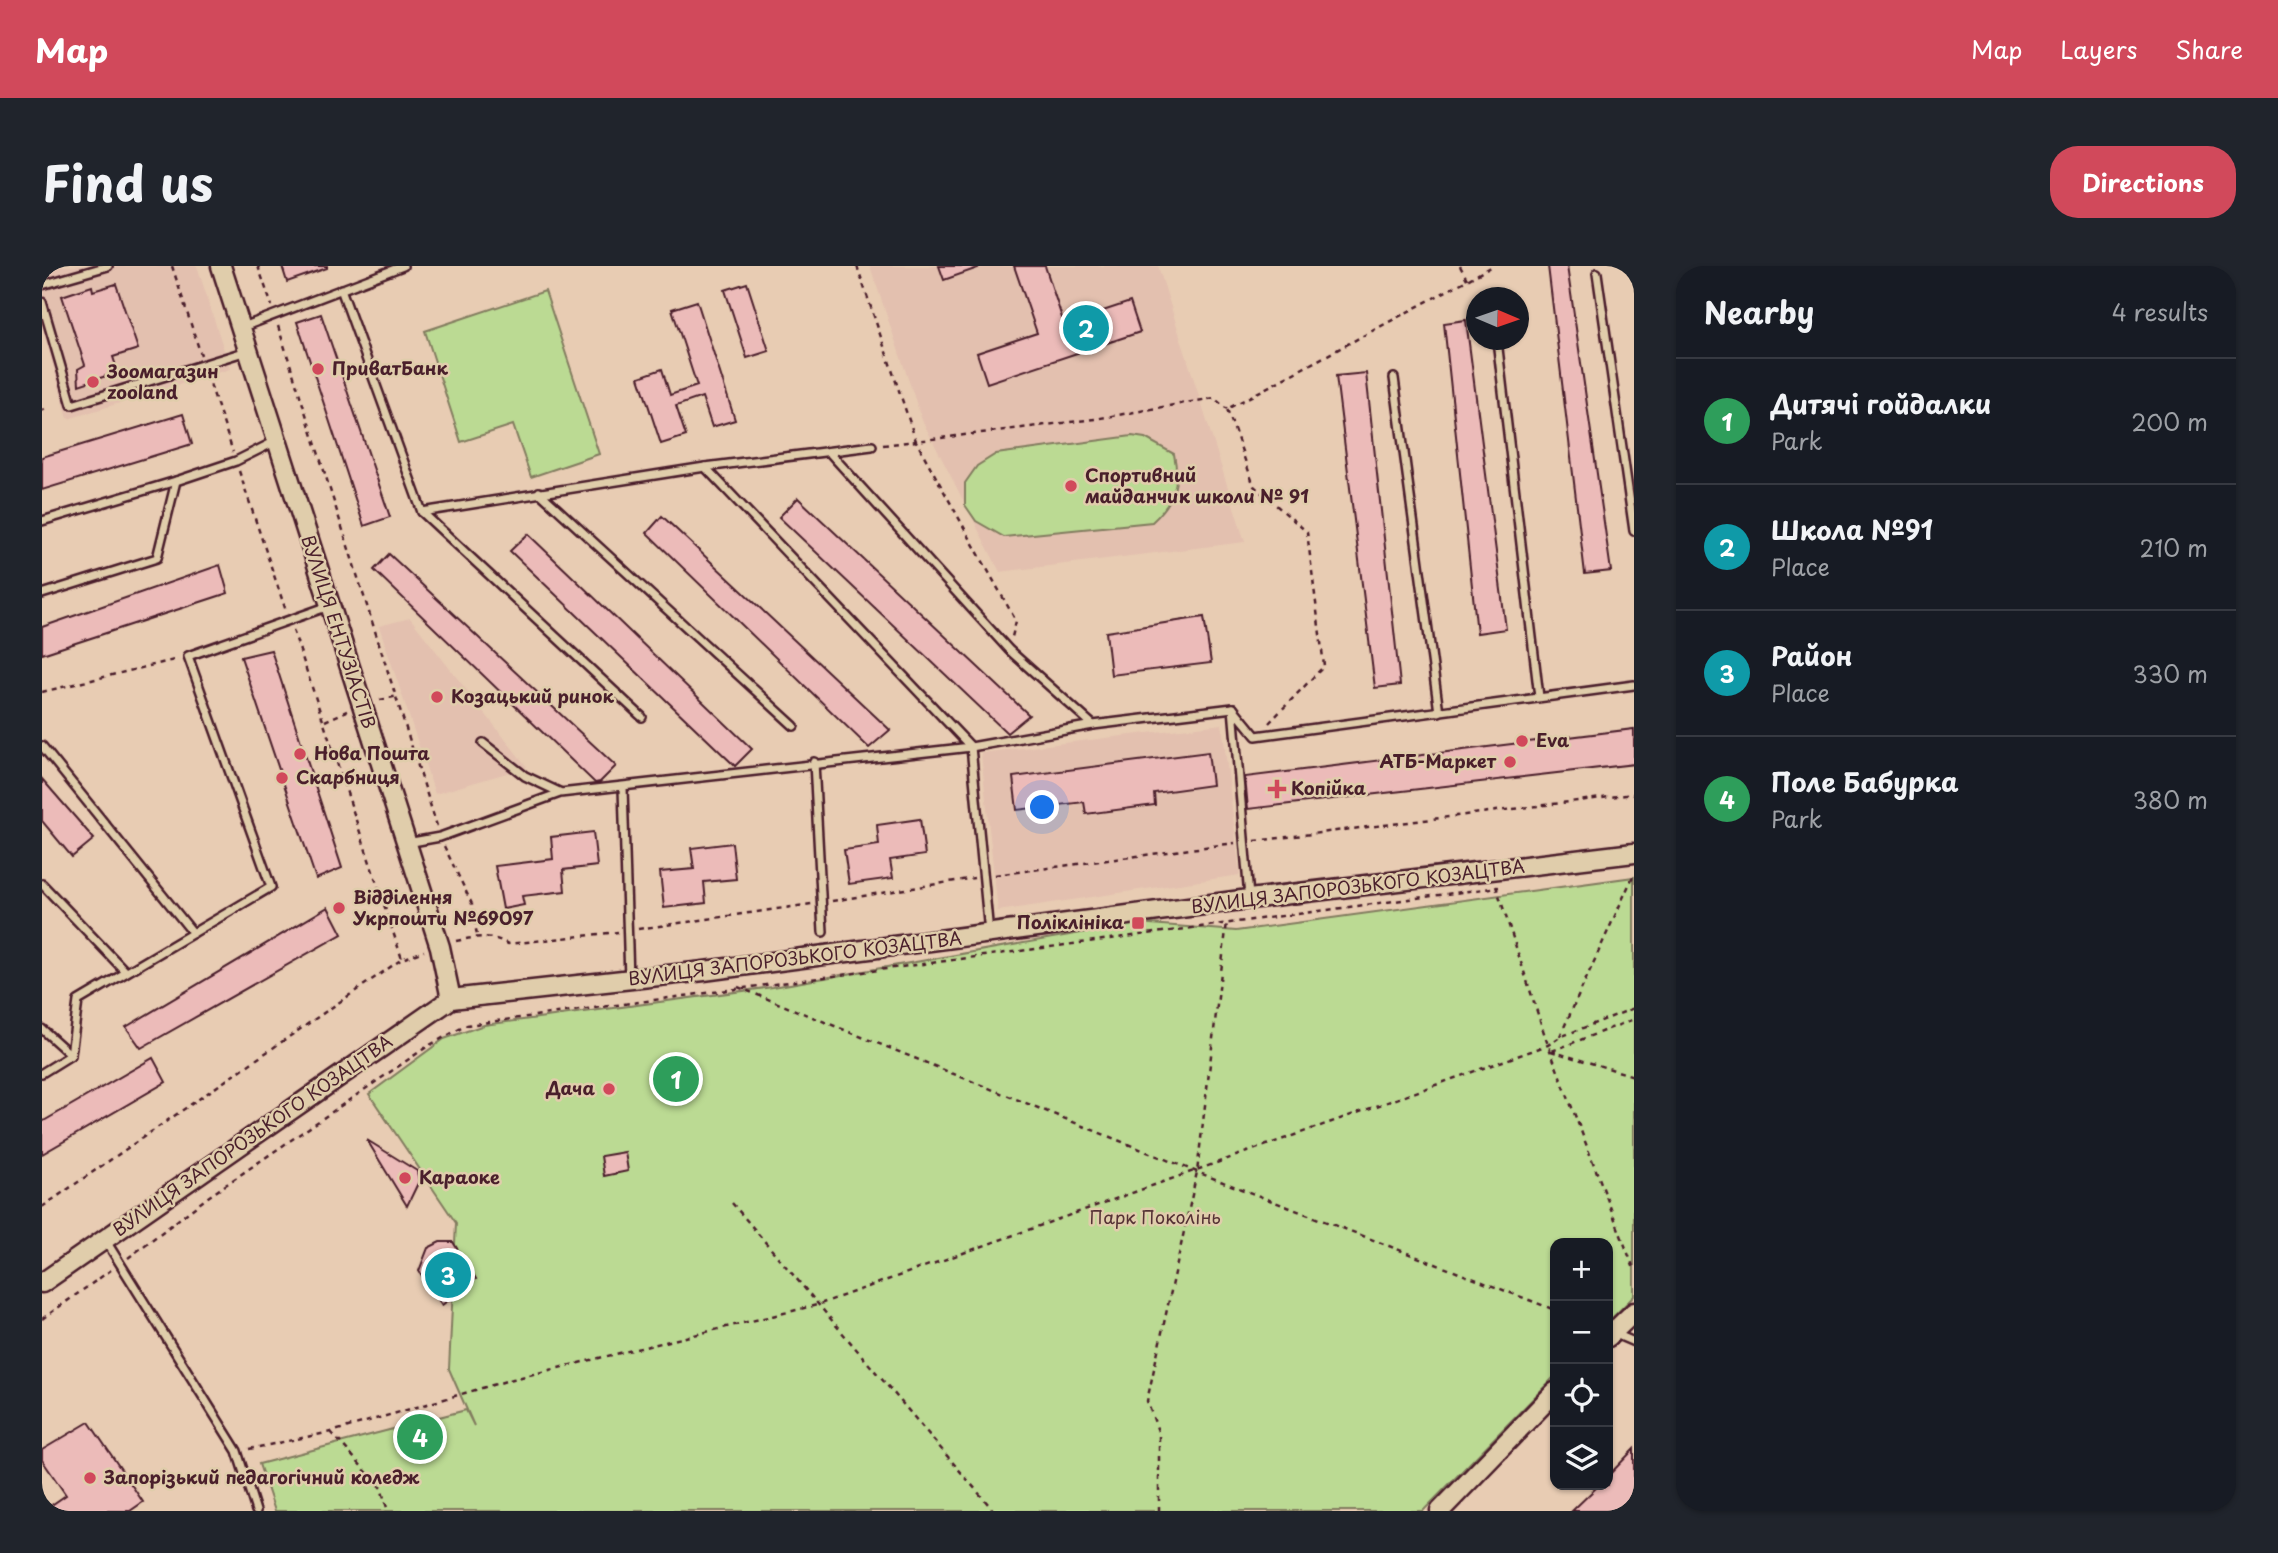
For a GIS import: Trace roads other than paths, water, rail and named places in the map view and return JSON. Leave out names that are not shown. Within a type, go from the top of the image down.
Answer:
[{"type":"street","name":"ВУЛИЦЯ ЕНТУЗІАСТІВ","points":[[220,266],[440,947],[450,999]]},
{"type":"street","name":"ВУЛИЦЯ ЗАПОРОЗЬКОГО КОЗАЦТВА","points":[[42,1283],[450,999],[704,971],[1249,899],[1634,853]]},
{"type":"street","points":[[1613,1332],[1633,1315]]},
{"type":"street","points":[[1440,1511],[1550,1397]]},
{"type":"lane","points":[[42,285],[108,266]]},
{"type":"lane","points":[[240,328],[402,266]]},
{"type":"lane","points":[[1597,274],[1634,531]]},
{"type":"lane","points":[[341,289],[422,512],[642,717]]},
{"type":"lane","points":[[42,302],[72,405],[248,351]]},
{"type":"lane","points":[[1498,350],[1539,697]]},
{"type":"lane","points":[[1394,378],[1439,712]]},
{"type":"lane","points":[[42,521],[236,461],[277,441]]},
{"type":"lane","points":[[422,512],[705,467],[872,446]]},
{"type":"lane","points":[[829,452],[1009,650],[1093,725]]},
{"type":"lane","points":[[705,467],[971,747],[990,935]]},
{"type":"lane","points":[[42,594],[156,558],[176,481]]},
{"type":"lane","points":[[538,492],[793,726]]},
{"type":"lane","points":[[71,1055],[78,1001],[271,887],[188,656],[330,606]]},
{"type":"lane","points":[[1233,708],[1256,736],[1634,685]]},
{"type":"lane","points":[[407,843],[440,837],[560,793],[623,788],[814,762],[971,747],[1093,725],[1233,708]]},
{"type":"lane","points":[[1233,708],[1249,899]]},
{"type":"lane","points":[[483,743],[525,776],[560,793]]},
{"type":"lane","points":[[42,746],[193,933]]},
{"type":"lane","points":[[814,762],[822,932]]},
{"type":"lane","points":[[623,788],[630,930],[629,979]]},
{"type":"lane","points":[[42,884],[126,972]]},
{"type":"lane","points":[[42,1029],[71,1055]]},
{"type":"lane","points":[[42,1073],[71,1055]]},
{"type":"lane","points":[[104,1239],[237,1451],[256,1511]]},
{"type":"lane","points":[[1613,1336],[1634,1342]]},
{"type":"place","name":"Школа №91","points":[[1086,328]]},
{"type":"place","name":"ПриватБанк","points":[[318,369]]},
{"type":"place","name":"Зоомагазин zooland","points":[[93,382]]},
{"type":"place","name":"Спортивний майданчик школи № 91","points":[[1071,486]]},
{"type":"place","name":"Козацький ринок","points":[[437,697]]},
{"type":"place","name":"Eva","points":[[1522,741]]},
{"type":"place","name":"Нова Пошта","points":[[300,754]]},
{"type":"place","name":"АТБ-Маркет","points":[[1510,762]]},
{"type":"place","name":"Скарбниця","points":[[282,778]]},
{"type":"place","name":"Копійка","points":[[1277,789]]},
{"type":"place","name":"Відділення Укрпошти №69097","points":[[339,908]]},
{"type":"place","name":"Поліклініка","points":[[1138,923]]},
{"type":"place","name":"Дитячі гойдалки","points":[[676,1079]]},
{"type":"place","name":"Дача","points":[[609,1089]]},
{"type":"place","name":"Караоке","points":[[405,1178]]},
{"type":"place","name":"Район","points":[[448,1275]]},
{"type":"place","name":"Поле Бабурка","points":[[420,1437]]},
{"type":"place","name":"Запорізький педагогічний коледж","points":[[90,1478]]},
{"type":"park label","name":"Парк Поколінь","points":[[1155,1218]]}]
